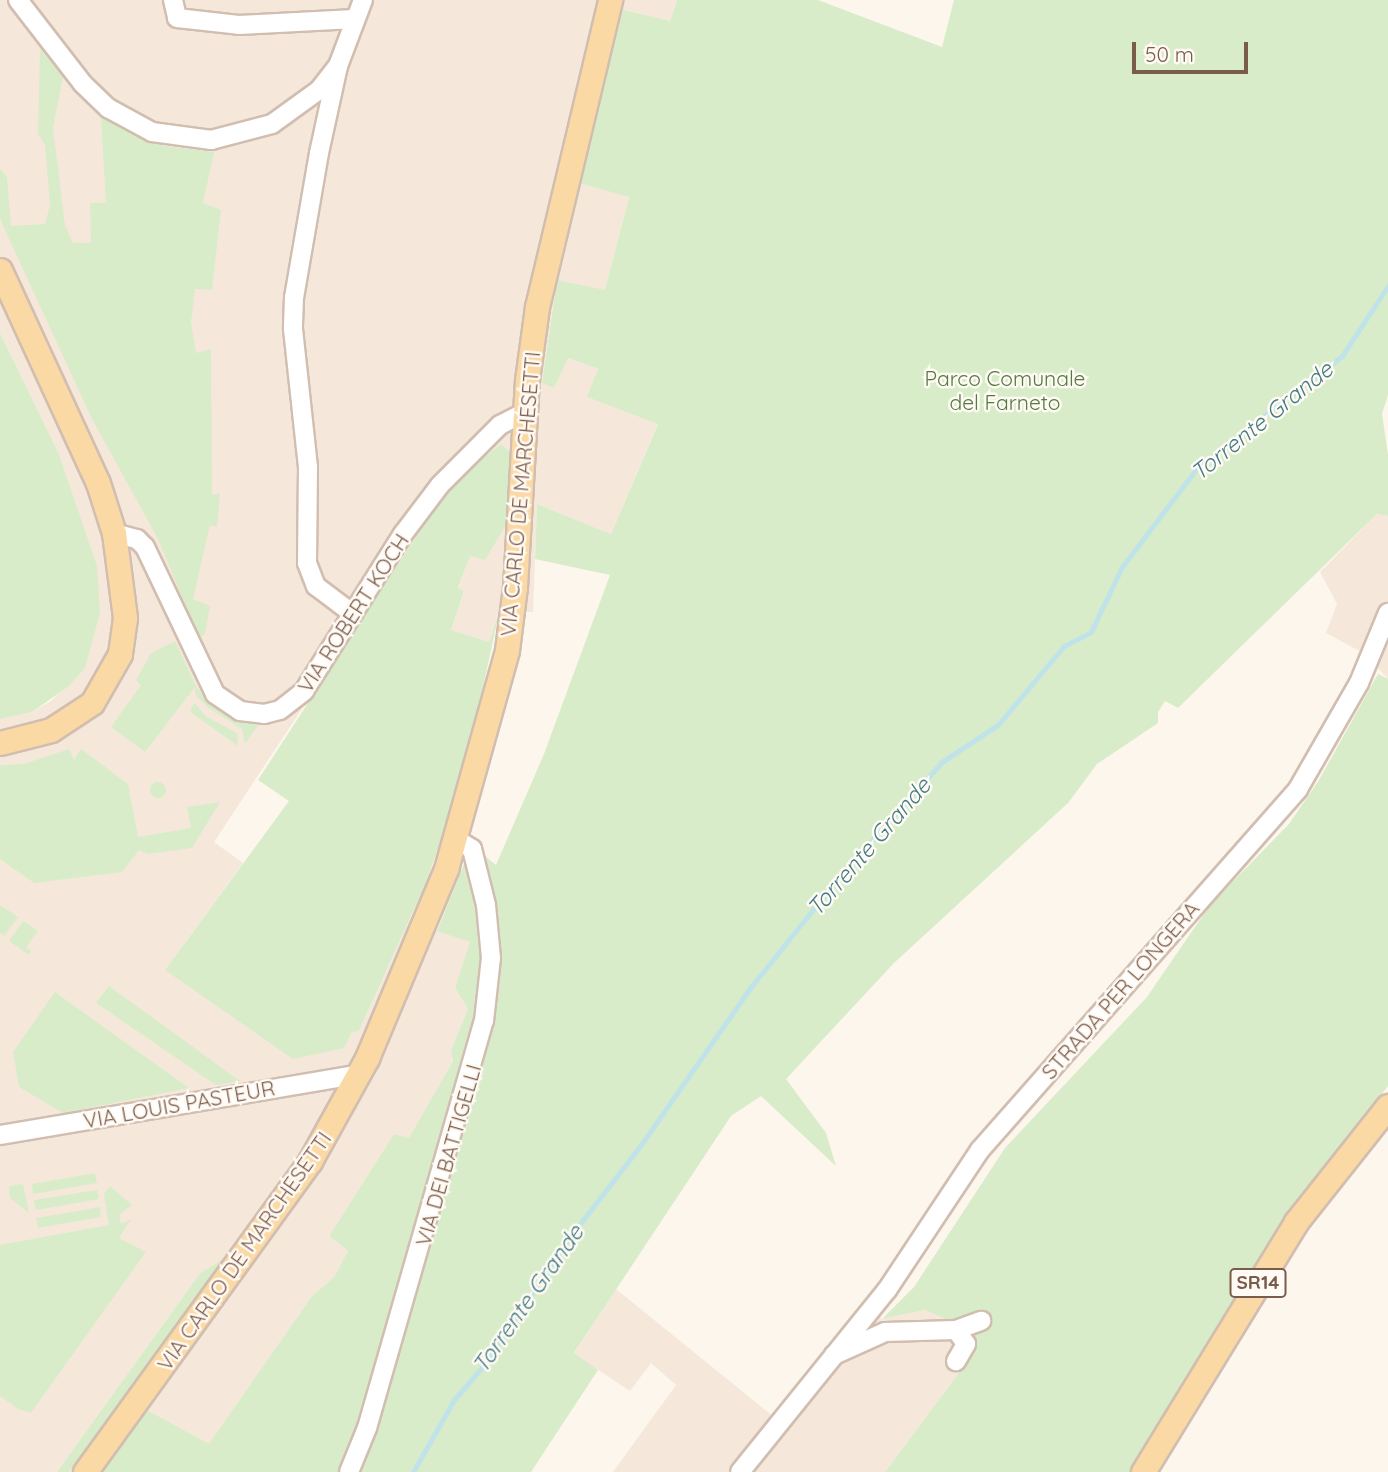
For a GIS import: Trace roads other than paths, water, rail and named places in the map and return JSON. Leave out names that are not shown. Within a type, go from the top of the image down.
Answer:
[{"type":"main road","name":"VIA CARLO DE MARCHESETTI","points":[[85,1472],[282,1202],[359,1074],[456,839],[502,675],[511,621],[524,413],[546,262],[610,0]]},
{"type":"main road","points":[[0,270],[88,459],[114,533],[125,618],[113,673],[79,714],[34,737],[0,743]]},
{"type":"main road","name":"SR14","points":[[1143,1472],[1296,1222],[1388,1106]]},
{"type":"street","points":[[173,0],[177,18],[236,25],[355,19]]},
{"type":"street","points":[[353,614],[316,586],[307,563],[308,467],[293,329],[294,297],[318,153],[338,66],[363,0]]},
{"type":"street","points":[[27,4],[108,108],[152,132],[176,138],[211,141],[272,124],[319,90],[338,66]]},
{"type":"street","name":"VIA ROBERT KOCH","points":[[114,533],[137,539],[145,547],[208,684],[223,703],[240,711],[264,714],[296,700],[440,485],[500,425],[524,413]]},
{"type":"street","name":"STRADA PER LONGERA","points":[[740,1472],[887,1290],[981,1150],[1159,950],[1223,871],[1282,810],[1313,766],[1359,683],[1388,613]]},
{"type":"street","name":"VIA DEI BATTIGELLI","points":[[349,1472],[367,1428],[484,1021],[491,958],[486,905],[472,849],[456,839]]},
{"type":"street","name":"VIA LOUIS PASTEUR","points":[[0,1135],[359,1074]]},
{"type":"street","name":"STRADA PER LONGERA","points":[[831,1356],[886,1332],[956,1330],[981,1321]]},
{"type":"street","points":[[956,1330],[966,1344],[956,1361]]},
{"type":"waterway","name":"Torrente Grande","points":[[413,1472],[454,1400],[485,1364],[566,1242],[641,1145],[751,987],[839,877],[942,762],[998,725],[1064,646],[1091,632],[1122,567],[1198,467],[1342,356],[1388,286]]},
{"type":"park label","name":"Parco Comunale del Farneto","points":[[1005,390]]}]
